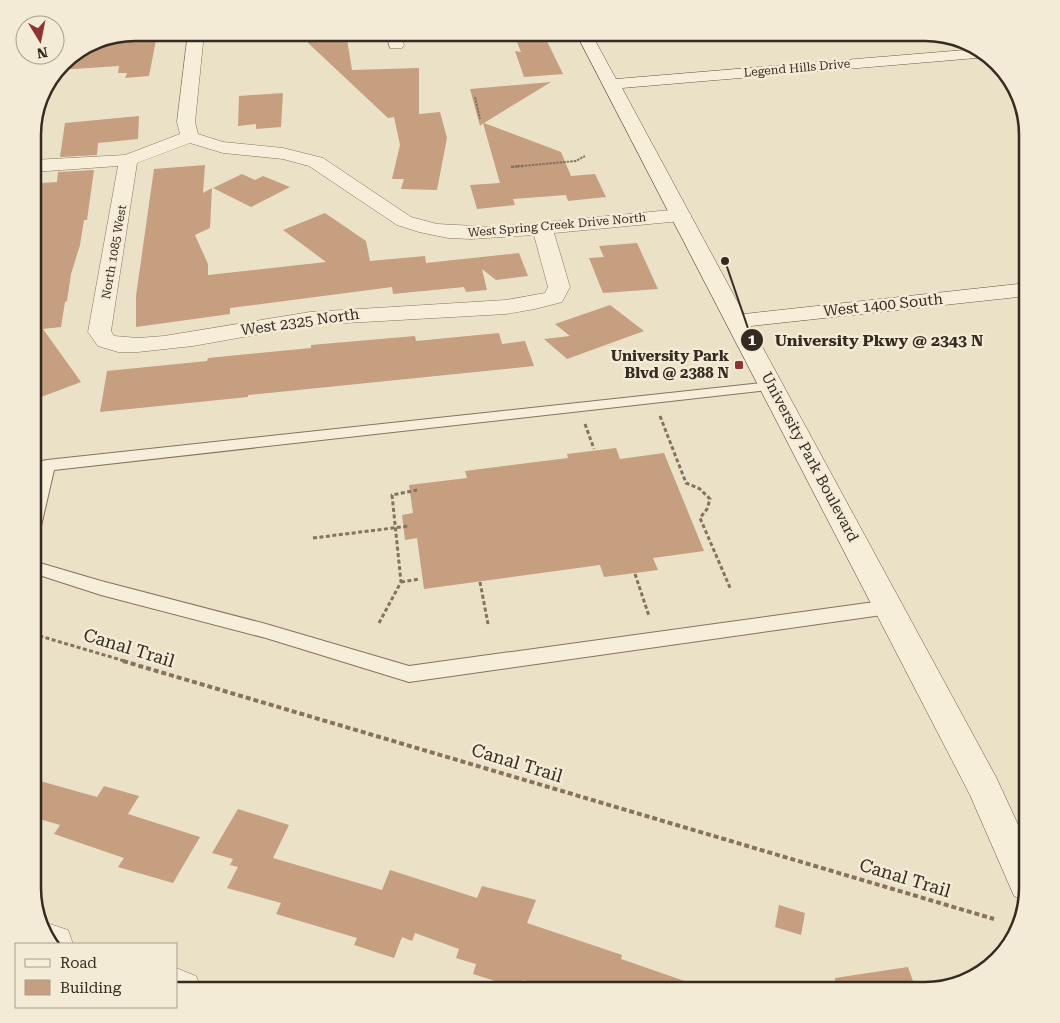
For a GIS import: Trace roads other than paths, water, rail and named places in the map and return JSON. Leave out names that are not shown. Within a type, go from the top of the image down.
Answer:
[{"type":"street","points":[[41,165],[128,160],[190,137],[186,122],[195,41]]},
{"type":"street","name":"University Park Boulevard","points":[[588,41],[890,607],[984,788],[1019,862]]},
{"type":"street","name":"Legend Hills Drive","points":[[611,84],[972,54]]},
{"type":"street","name":"West Spring Creek Drive North","points":[[190,137],[208,144],[228,148],[269,151],[306,158],[316,162],[404,221],[420,227],[466,234],[681,215]]},
{"type":"street","name":"North 1085 West","points":[[106,341],[99,332],[126,186],[128,160]]},
{"type":"street","name":"West 2325 North","points":[[106,341],[122,345],[136,345],[202,338],[311,318],[356,313],[451,311],[540,303],[554,297],[558,288],[558,279],[542,228]]},
{"type":"street","name":"West 1400 South","points":[[738,321],[1019,290]]},
{"type":"lane","points":[[41,491],[47,465],[772,386]]},
{"type":"lane","points":[[41,569],[409,674],[890,607]]},
{"type":"place","name":"University Pkwy @ 2343 N","points":[[725,261]]},
{"type":"place","name":"University Park Blvd @ 2388 N","points":[[739,365]]}]
